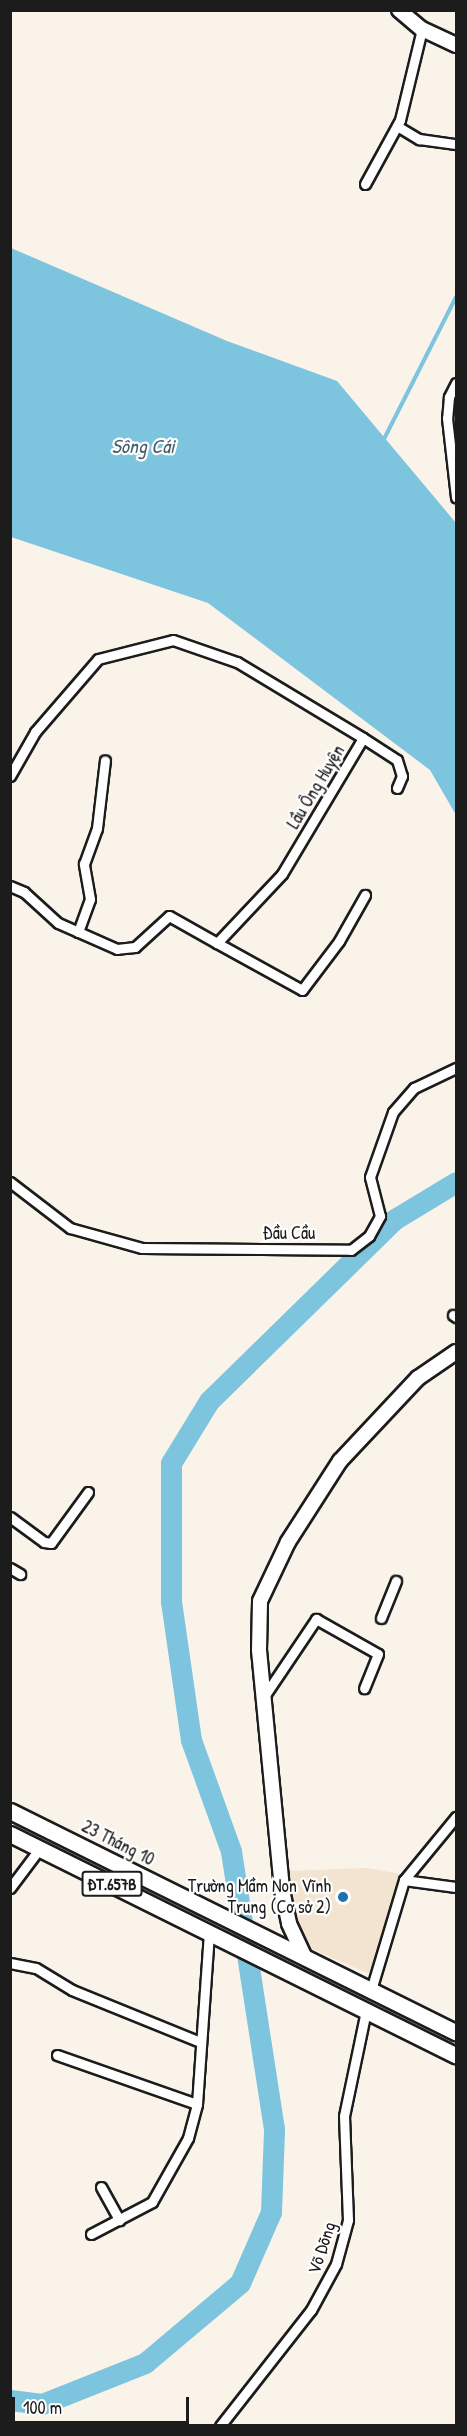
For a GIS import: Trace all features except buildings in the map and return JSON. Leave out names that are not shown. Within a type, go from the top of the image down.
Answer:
[{"type":"main road","name":"23 Tháng 10","points":[[10,1811],[302,1956]]},
{"type":"main road","name":"ĐT.657B","points":[[10,1834],[456,2055]]},
{"type":"main road","name":"ĐT.657B","points":[[302,1956],[456,2032]]},
{"type":"main road","points":[[366,2011],[371,1990]]},
{"type":"street","points":[[399,10],[422,29],[456,45]]},
{"type":"street","points":[[364,184],[397,126],[422,29]]},
{"type":"street","points":[[397,126],[419,139],[456,144]]},
{"type":"street","points":[[456,383],[449,397],[447,418],[456,497]]},
{"type":"street","name":"Lầu Ông Huyện","points":[[10,776],[35,732],[98,660],[173,640],[237,662],[363,738],[282,874],[217,943]]},
{"type":"street","points":[[363,738],[397,760],[402,776],[397,788]]},
{"type":"street","points":[[78,932],[90,899],[84,864],[97,828],[105,760]]},
{"type":"street","points":[[10,886],[24,892],[51,918],[117,949],[129,950],[170,916],[302,990],[339,941],[365,895]]},
{"type":"street","name":"Đầu Cầu","points":[[10,1182],[70,1228],[142,1248],[351,1250],[369,1236],[380,1216],[370,1177],[393,1112],[414,1088],[456,1068]]},
{"type":"street","points":[[302,1956],[289,1923],[282,1889],[266,1731],[266,1695],[259,1650],[259,1606],[288,1542],[322,1483],[363,1434],[418,1378],[456,1352]]},
{"type":"street","points":[[10,1517],[44,1542],[51,1543],[88,1492]]},
{"type":"street","points":[[10,1568],[20,1574]]},
{"type":"street","points":[[381,1618],[396,1581]]},
{"type":"street","points":[[266,1695],[316,1618],[378,1654],[364,1688]]},
{"type":"street","points":[[371,1990],[404,1880],[456,1818]]},
{"type":"street","points":[[10,1888],[40,1848]]},
{"type":"street","points":[[404,1880],[456,1887]]},
{"type":"street","points":[[91,2234],[156,2197],[181,2154],[197,2104],[200,2042],[211,1934]]},
{"type":"street","points":[[10,1963],[36,1968],[72,1990],[200,2042]]},
{"type":"street","name":"Võ Dõng","points":[[220,2426],[311,2310],[336,2264],[348,2220],[344,2116],[366,2011]]},
{"type":"street","points":[[57,2055],[197,2104]]},
{"type":"street","points":[[101,2187],[119,2220]]},
{"type":"shaded area","name":"Trường Mầm Non Vĩnh Trung (Cơ sở 2)","points":[[366,1868],[402,1874],[374,1967],[367,1973],[305,1946],[292,1921],[289,1871]]},
{"type":"water","name":"Sông Cái","points":[[11,248],[227,341],[337,381],[456,523],[456,815],[430,770],[208,603],[11,537]]},
{"type":"waterway","points":[[385,437],[456,297]]},
{"type":"waterway","points":[[10,2400],[42,2404],[145,2363],[240,2283],[271,2212],[274,2129],[231,1851],[191,1740],[171,1602],[171,1463],[209,1401],[395,1219],[456,1182]]},
{"type":"place","name":"Trường Mầm Non Vĩnh Trung (Cơ sở 2)","points":[[343,1897]]}]
